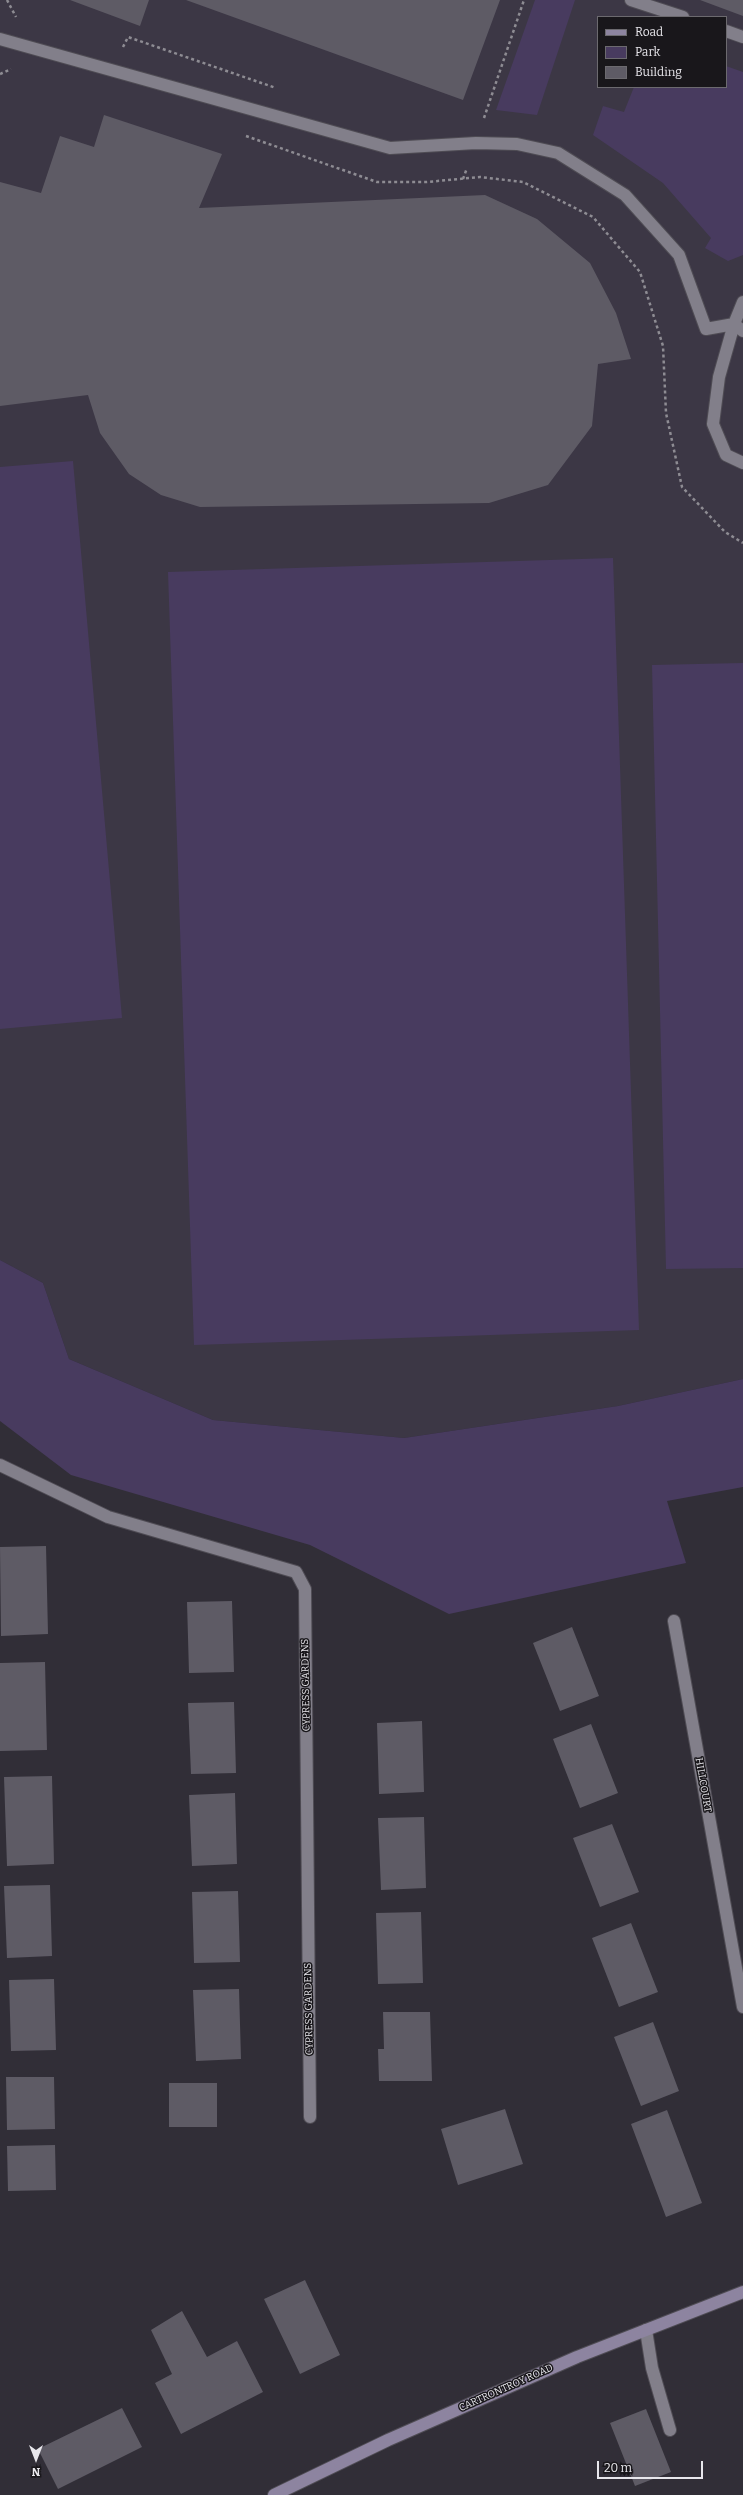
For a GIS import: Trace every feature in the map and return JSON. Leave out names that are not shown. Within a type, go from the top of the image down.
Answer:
[{"type":"street","points":[[631,0],[680,16]]},
{"type":"street","points":[[727,31],[743,37]]},
{"type":"street","points":[[0,40],[390,148],[476,143],[517,144],[558,153],[625,195],[679,255],[706,329],[739,328]]},
{"type":"street","points":[[743,302],[739,328],[719,377],[713,424],[726,455],[743,463]]},
{"type":"street","name":"CYPRESS GARDENS","points":[[0,1465],[108,1517],[296,1572],[305,1589],[310,2117]]},
{"type":"street","name":"HILLCOURT","points":[[674,1621],[738,1946],[743,2007]]},
{"type":"street","name":"CARTRONTROY ROAD","points":[[274,2495],[388,2440],[577,2357],[743,2292]]},
{"type":"street","points":[[646,2330],[652,2368],[670,2430]]},
{"type":"path","points":[[463,179],[524,0]]},
{"type":"path","points":[[0,74],[10,69],[18,71]]},
{"type":"path","points":[[239,134],[377,182],[426,182],[480,177],[523,182],[593,217],[640,272],[663,346],[666,413],[682,487],[725,532],[743,543]]},
{"type":"shaded area","points":[[0,0],[743,0],[743,1379],[618,1406],[404,1438],[213,1420],[69,1359],[43,1283],[0,1260]]},
{"type":"green space","points":[[535,0],[575,0],[537,115],[496,110]]},
{"type":"green space","points":[[727,66],[743,72],[743,255],[728,261],[705,248],[711,238],[663,183],[593,135],[603,106],[624,112],[634,88],[727,88]]},
{"type":"green space","points":[[73,461],[122,1018],[0,1029],[0,467]]},
{"type":"green space","points":[[613,558],[639,1330],[194,1345],[168,572]]},
{"type":"green space","points":[[743,663],[743,1268],[666,1269],[652,665]]},
{"type":"green space","points":[[0,1260],[43,1283],[69,1359],[213,1420],[404,1438],[618,1406],[743,1379],[743,1487],[667,1501],[686,1563],[449,1614],[310,1545],[71,1475],[0,1421]]},
{"type":"building","points":[[70,0],[149,0],[140,26]]},
{"type":"building","points":[[186,0],[500,0],[463,100]]},
{"type":"building","points":[[700,0],[743,0],[743,16]]},
{"type":"building","points":[[104,115],[222,154],[199,208],[485,195],[537,219],[590,263],[616,313],[631,359],[598,364],[592,426],[548,485],[489,503],[200,507],[161,495],[129,474],[100,433],[88,395],[0,406],[0,182],[41,193],[60,136],[94,147]]},
{"type":"building","points":[[46,1546],[48,1634],[1,1636],[0,1547]]},
{"type":"building","points":[[232,1601],[234,1672],[189,1673],[187,1602]]},
{"type":"building","points":[[572,1627],[599,1696],[560,1711],[533,1643]]},
{"type":"building","points":[[45,1662],[47,1750],[0,1751],[0,1663]]},
{"type":"building","points":[[234,1702],[236,1773],[191,1774],[188,1703]]},
{"type":"building","points":[[422,1721],[424,1792],[379,1794],[377,1723]]},
{"type":"building","points":[[591,1724],[618,1793],[580,1808],[553,1739]]},
{"type":"building","points":[[52,1776],[54,1864],[7,1866],[4,1777]]},
{"type":"building","points":[[235,1793],[237,1864],[192,1866],[189,1795]]},
{"type":"building","points":[[424,1817],[426,1888],[381,1890],[378,1818]]},
{"type":"building","points":[[612,1824],[639,1892],[600,1907],[573,1838]]},
{"type":"building","points":[[50,1885],[52,1956],[7,1958],[4,1886]]},
{"type":"building","points":[[238,1891],[240,1962],[194,1963],[192,1892]]},
{"type":"building","points":[[421,1912],[423,1983],[378,1984],[376,1913]]},
{"type":"building","points":[[631,1923],[658,1992],[619,2007],[592,1938]]},
{"type":"building","points":[[54,1979],[56,2050],[11,2051],[9,1980]]},
{"type":"building","points":[[239,1989],[241,2059],[196,2061],[193,1990]]},
{"type":"building","points":[[383,2012],[430,2012],[432,2081],[379,2081],[378,2049],[384,2049]]},
{"type":"building","points":[[653,2022],[679,2091],[641,2106],[614,2037]]},
{"type":"building","points":[[6,2077],[54,2077],[55,2129],[7,2130]]},
{"type":"building","points":[[169,2083],[217,2083],[217,2127],[169,2127]]},
{"type":"building","points":[[505,2109],[523,2164],[458,2185],[441,2129]]},
{"type":"building","points":[[667,2110],[702,2203],[666,2217],[631,2124]]},
{"type":"building","points":[[55,2145],[56,2190],[8,2191],[7,2146]]},
{"type":"building","points":[[305,2280],[340,2355],[300,2374],[264,2299]]},
{"type":"building","points":[[182,2311],[207,2357],[237,2341],[263,2392],[181,2434],[155,2383],[172,2374],[151,2330]]},
{"type":"building","points":[[122,2408],[142,2447],[58,2489],[38,2449]]},
{"type":"building","points":[[646,2409],[671,2472],[635,2486],[610,2423]]}]
